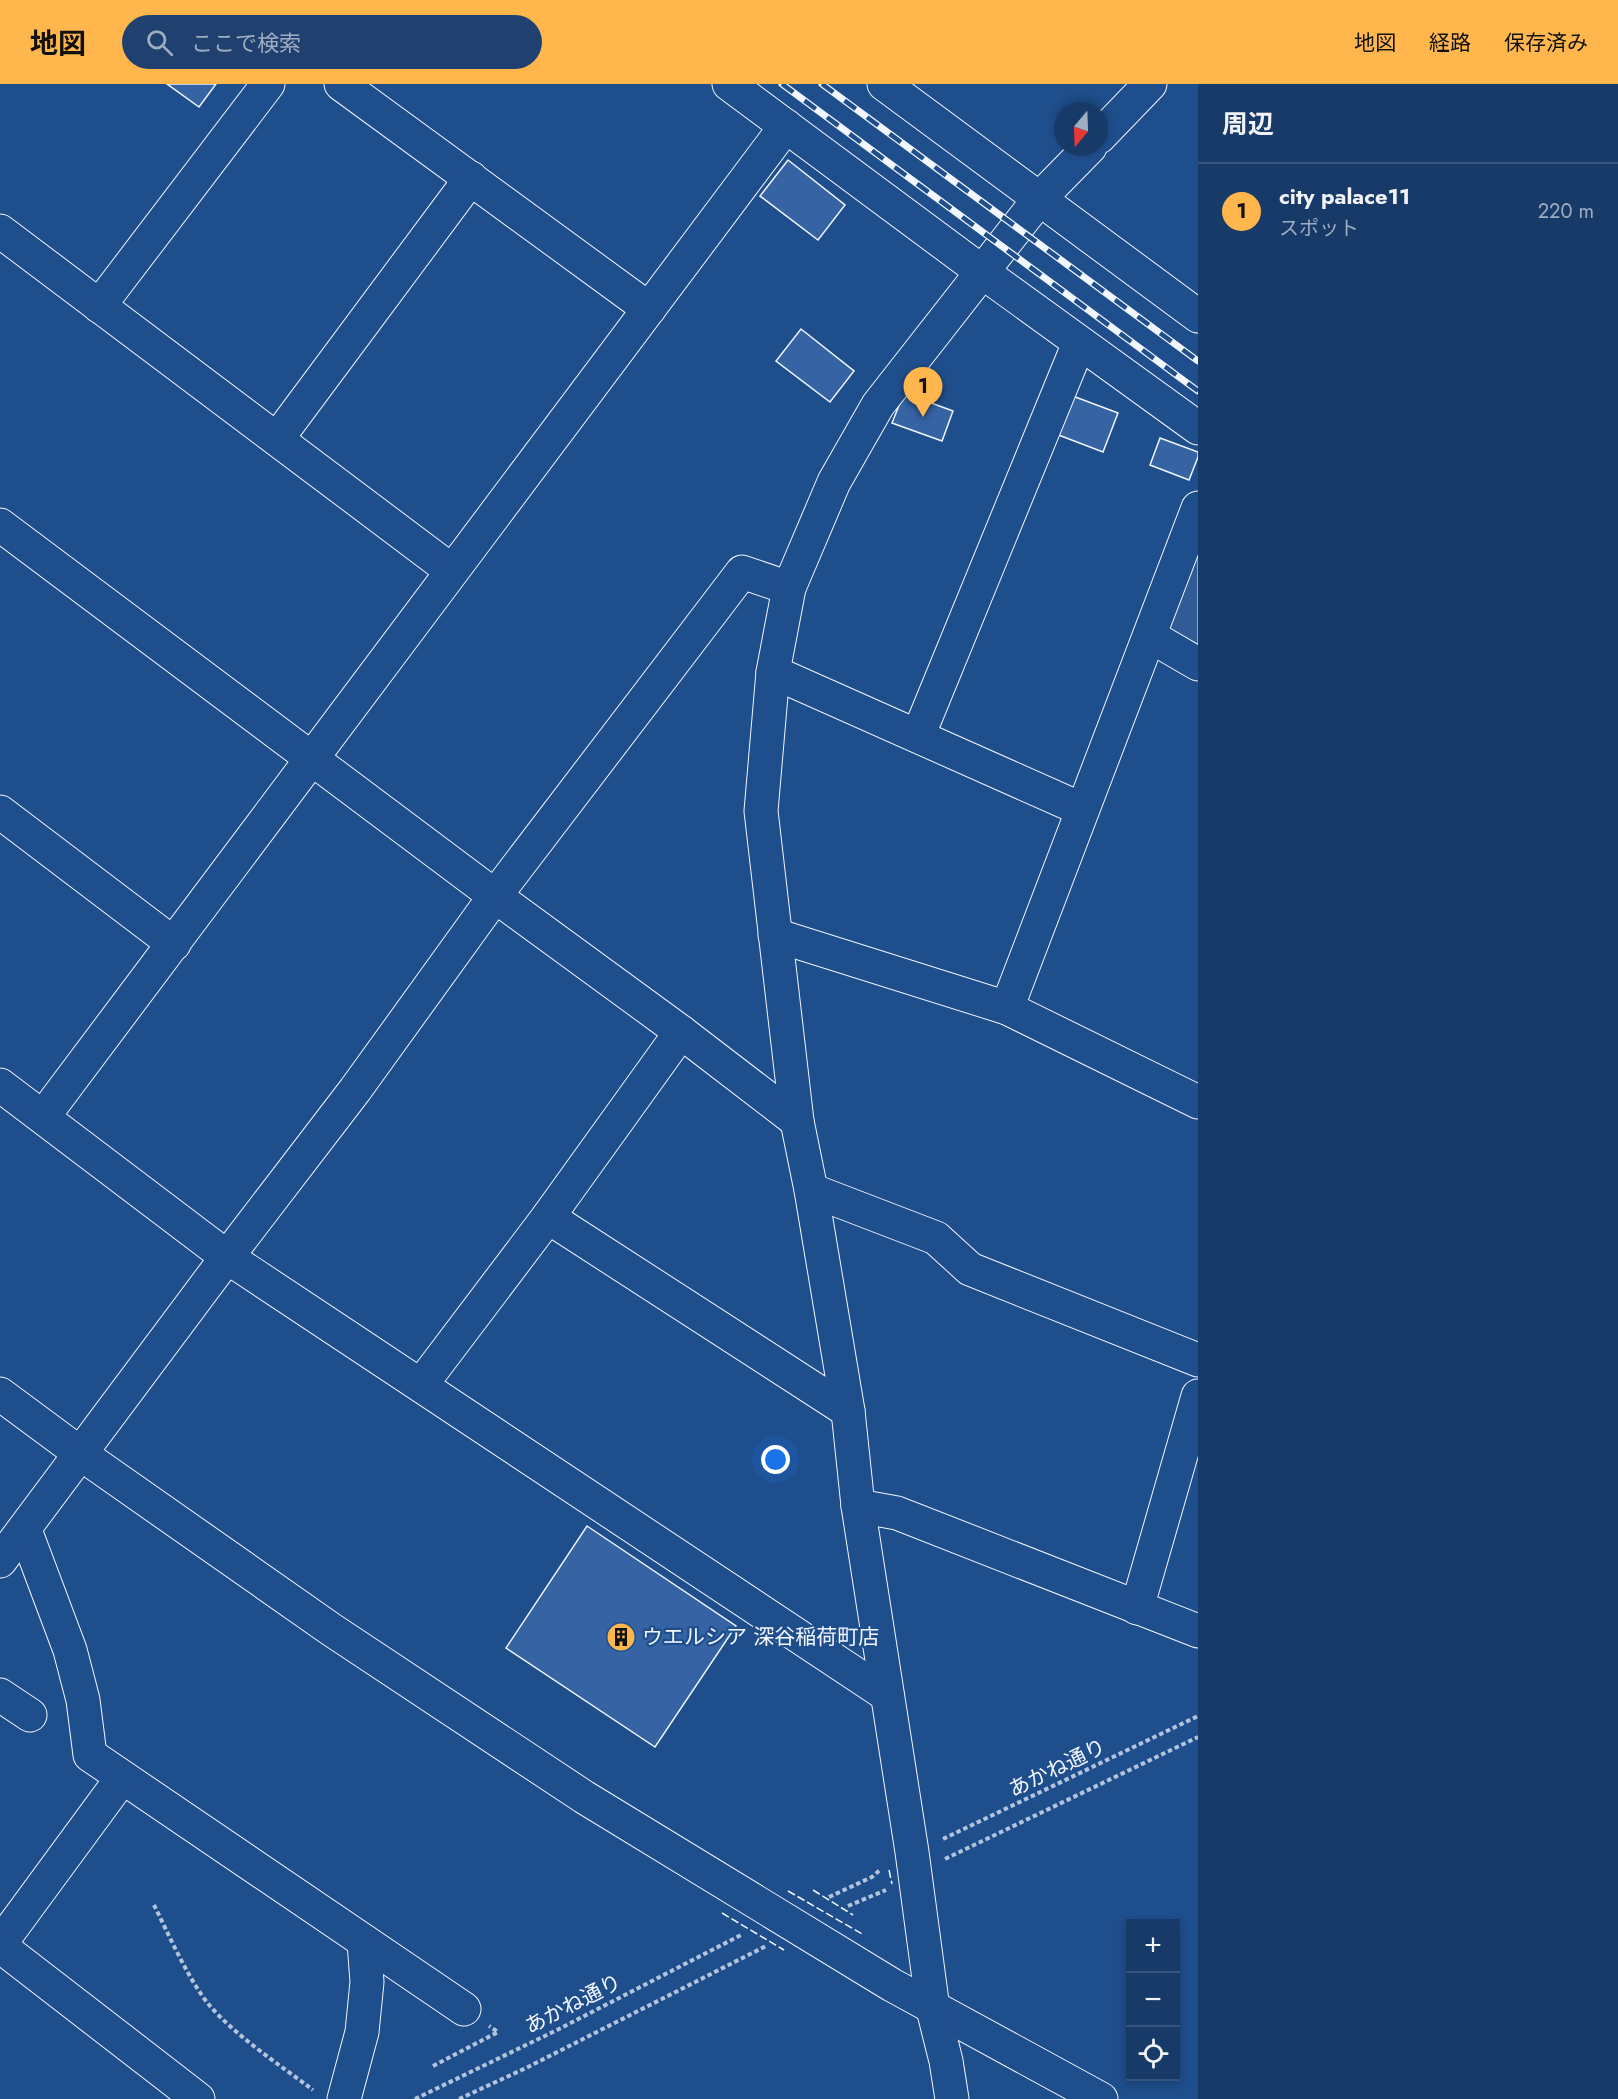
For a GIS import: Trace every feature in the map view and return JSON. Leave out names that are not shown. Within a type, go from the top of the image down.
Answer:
[{"type":"street","points":[[99,306],[268,84]]},
{"type":"street","points":[[341,84],[649,309]]},
{"type":"street","points":[[729,84],[1079,343],[1198,428]]},
{"type":"street","points":[[884,84],[1198,316]]},
{"type":"street","points":[[1108,128],[1150,84]]},
{"type":"street","points":[[43,1117],[786,126]]},
{"type":"street","points":[[952,2099],[946,2061],[933,2009],[912,1852],[858,1506],[848,1411],[811,1190],[797,1121],[761,811],[773,672],[789,588],[834,482],[878,405],[1040,198],[1080,156]]},
{"type":"street","points":[[277,439],[471,178]]},
{"type":"street","points":[[0,231],[452,572]]},
{"type":"street","points":[[918,736],[1079,343]]},
{"type":"street","points":[[1007,1008],[1081,809],[1198,508]]},
{"type":"street","points":[[0,525],[495,896],[681,1032],[797,1121]]},
{"type":"street","points":[[0,1562],[355,1089],[495,896],[742,572],[789,588]]},
{"type":"street","points":[[1150,636],[1198,664]]},
{"type":"street","points":[[773,672],[1081,809]]},
{"type":"street","points":[[0,812],[174,944]]},
{"type":"street","points":[[774,935],[1007,1008],[1198,1102]]},
{"type":"street","points":[[421,1385],[548,1217],[681,1032]]},
{"type":"street","points":[[0,1085],[227,1257],[886,1695]]},
{"type":"street","points":[[811,1190],[936,1238],[970,1269],[1198,1360]]},
{"type":"street","points":[[548,1217],[848,1411]]},
{"type":"street","points":[[0,1394],[81,1454],[332,1630],[574,1791],[933,2009],[1101,2099]]},
{"type":"street","points":[[1137,1608],[1198,1396]]},
{"type":"street","points":[[858,1506],[897,1513],[1198,1631]]},
{"type":"street","points":[[25,1530],[70,1650],[83,1700],[90,1755],[464,2009]]},
{"type":"street","points":[[0,1695],[30,1715]]},
{"type":"street","points":[[122,1778],[0,1945],[198,2099]]},
{"type":"street","points":[[330,2096],[362,2032],[367,1982],[364,1942]]},
{"type":"path","name":"あかね通り","points":[[937,1842],[1198,1716]]},
{"type":"path","name":"あかね通り","points":[[941,1861],[1198,1737]]},
{"type":"path","points":[[829,1897],[872,1877],[883,1867]]},
{"type":"path","points":[[848,1906],[891,1889]]},
{"type":"path","points":[[154,1905],[197,1987],[210,2006],[243,2036],[330,2096]]},
{"type":"path","name":"あかね通り","points":[[415,2099],[559,2029],[744,1933]]},
{"type":"path","name":"あかね通り","points":[[459,2099],[526,2068],[766,1945]]},
{"type":"shaded area","points":[[1198,533],[1198,652],[1161,631]]},
{"type":"building","points":[[167,84],[216,84],[199,107]]},
{"type":"building","points":[[788,160],[845,205],[818,240],[760,196]]},
{"type":"building","points":[[801,329],[854,371],[830,402],[776,361]]},
{"type":"building","points":[[904,393],[953,411],[942,441],[892,423]]},
{"type":"building","points":[[1070,395],[1118,413],[1103,452],[1056,434]]},
{"type":"building","points":[[1160,438],[1198,452],[1189,480],[1150,465]]},
{"type":"building","name":"ウエルシア 深谷稲荷町店","points":[[587,1526],[736,1626],[655,1747],[506,1648]]},
{"type":"railway","points":[[782,84],[1198,391]]},
{"type":"railway","points":[[822,84],[1198,361]]},
{"type":"fence","points":[[889,1870],[892,1884]]},
{"type":"fence","points":[[813,1890],[853,1915]]},
{"type":"fence","points":[[788,1891],[864,1935]]},
{"type":"fence","points":[[722,1913],[784,1950]]},
{"type":"place","name":"city palace11","points":[[923,417]]},
{"type":"place","name":"ウエルシア 深谷稲荷町店","points":[[621,1637]]}]
